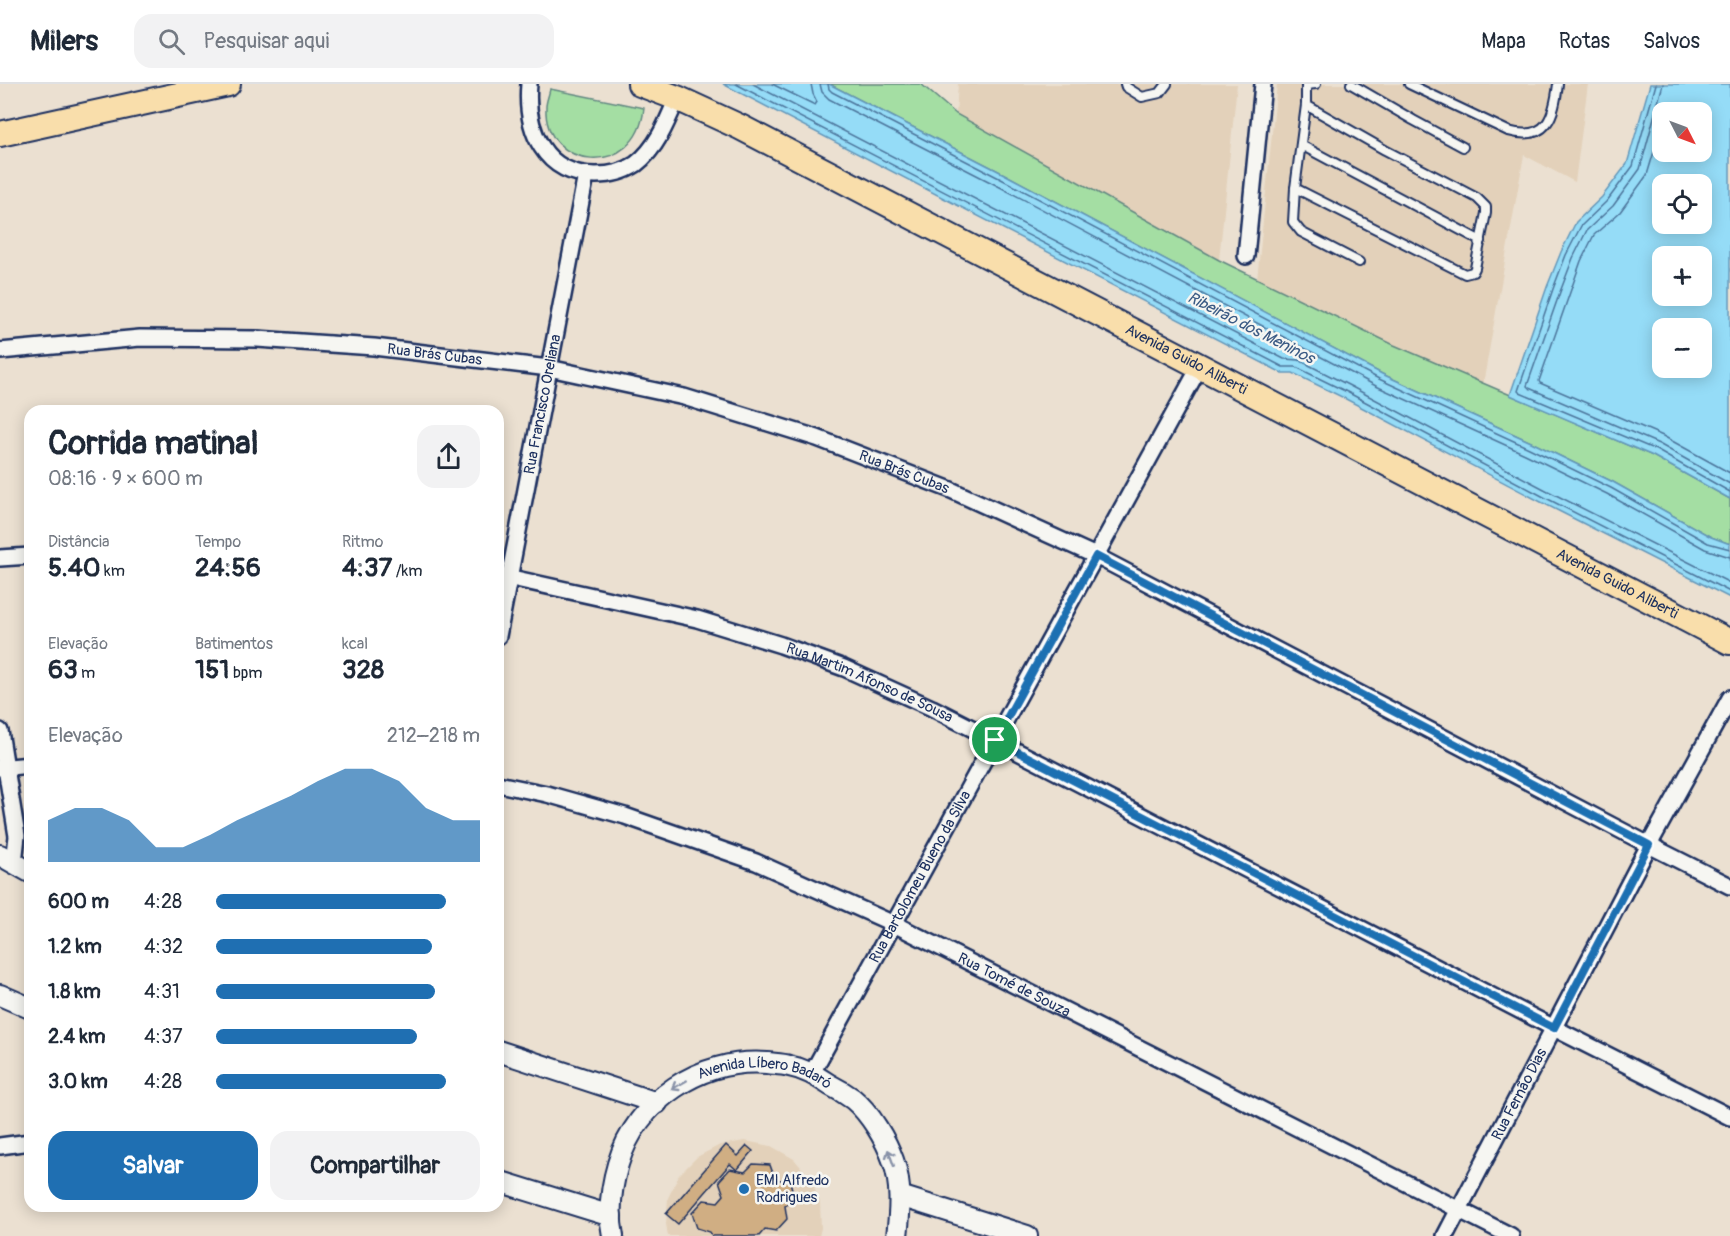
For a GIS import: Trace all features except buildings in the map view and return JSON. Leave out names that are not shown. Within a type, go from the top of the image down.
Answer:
[{"type":"main road","points":[[0,134],[228,84]]},
{"type":"main road","name":"Avenida Guido Aliberti","points":[[640,84],[677,98],[740,128],[1730,642]]},
{"type":"street","points":[[529,84],[531,126],[537,139],[553,160],[564,167],[586,175],[608,175],[636,164],[652,148],[666,126],[677,98]]},
{"type":"street","points":[[1246,256],[1263,84]]},
{"type":"street","name":"Rua Francisco Oreliana","points":[[504,575],[549,368],[586,175]]},
{"type":"street","name":"Rua Brás Cubas","points":[[0,351],[140,338],[257,339],[374,347],[549,368],[684,397],[817,438],[951,490],[1096,556],[1730,886]]},
{"type":"street","name":"Rua Bartolomeu Bueno da Silva","points":[[812,1073],[1200,366]]},
{"type":"street","points":[[0,558],[24,556]]},
{"type":"street","name":"Rua Martim Afonso de Sousa","points":[[504,575],[697,619],[781,645],[854,673],[933,708],[1730,1117]]},
{"type":"street","name":"Rua Fernão Dias","points":[[1445,1236],[1649,845],[1730,698]]},
{"type":"street","points":[[0,731],[2,767],[16,836],[15,863]]},
{"type":"street","points":[[2,767],[24,765]]},
{"type":"street","name":"Rua Tomé de Souza","points":[[504,785],[547,794],[625,816],[756,862],[894,924],[1510,1236]]},
{"type":"street","points":[[0,994],[24,1005]]},
{"type":"street","points":[[504,1053],[657,1103]]},
{"type":"street","name":"Avenida Líbero Badaró","points":[[614,1236],[611,1216],[612,1186],[623,1148],[644,1114],[673,1087],[709,1070],[748,1062],[788,1065],[812,1073],[855,1100],[878,1128],[893,1160],[900,1196],[897,1236]]},
{"type":"street","points":[[0,1146],[24,1143]]},
{"type":"street","points":[[504,1183],[611,1216]]},
{"type":"street","points":[[900,1196],[1027,1236]]},
{"type":"lane","points":[[1125,84],[1142,97],[1160,93],[1167,84]]},
{"type":"lane","points":[[1296,84],[1316,84]]},
{"type":"lane","points":[[1351,84],[1463,147]]},
{"type":"lane","points":[[1410,84],[1521,135],[1542,128],[1552,117],[1558,84]]},
{"type":"lane","points":[[1306,85],[1306,105],[1292,217],[1300,232],[1359,262]]},
{"type":"lane","points":[[1295,188],[1465,274],[1473,272],[1475,268],[1486,207],[1477,198],[1306,105]]},
{"type":"lane","points":[[1301,145],[1481,242]]},
{"type":"shaded area","points":[[958,84],[1237,84],[1219,260],[956,114]]},
{"type":"shaded area","points":[[1277,84],[1588,84],[1575,182],[1524,155],[1482,390],[1256,290]]},
{"type":"shaded area","name":"EMI Alfredo Rodrigues","points":[[745,1141],[771,1146],[794,1159],[811,1179],[820,1203],[819,1236],[668,1236],[666,1224],[668,1198],[679,1175],[697,1157],[720,1145]]},
{"type":"green space","points":[[829,84],[921,84],[956,114],[1219,260],[1394,345],[1653,456],[1730,499],[1730,544],[1711,537],[1613,482],[1382,374]]},
{"type":"green space","points":[[550,89],[644,108],[638,131],[625,147],[609,156],[591,158],[574,154],[559,144],[549,128],[546,102]]},
{"type":"water","name":"Ribeirão dos Meninos","points":[[723,84],[829,84],[1382,374],[1613,482],[1711,537],[1730,544],[1730,598],[1344,398],[1293,373],[1282,373]]},
{"type":"water","points":[[1650,84],[1730,84],[1730,499],[1653,456],[1510,395],[1561,252],[1576,222],[1602,197],[1627,164]]},
{"type":"place","name":"EMI Alfredo Rodrigues","points":[[744,1189]]},
{"type":"route","points":[[1096,556],[1649,845],[1554,1028],[995,740],[1096,556]]}]
